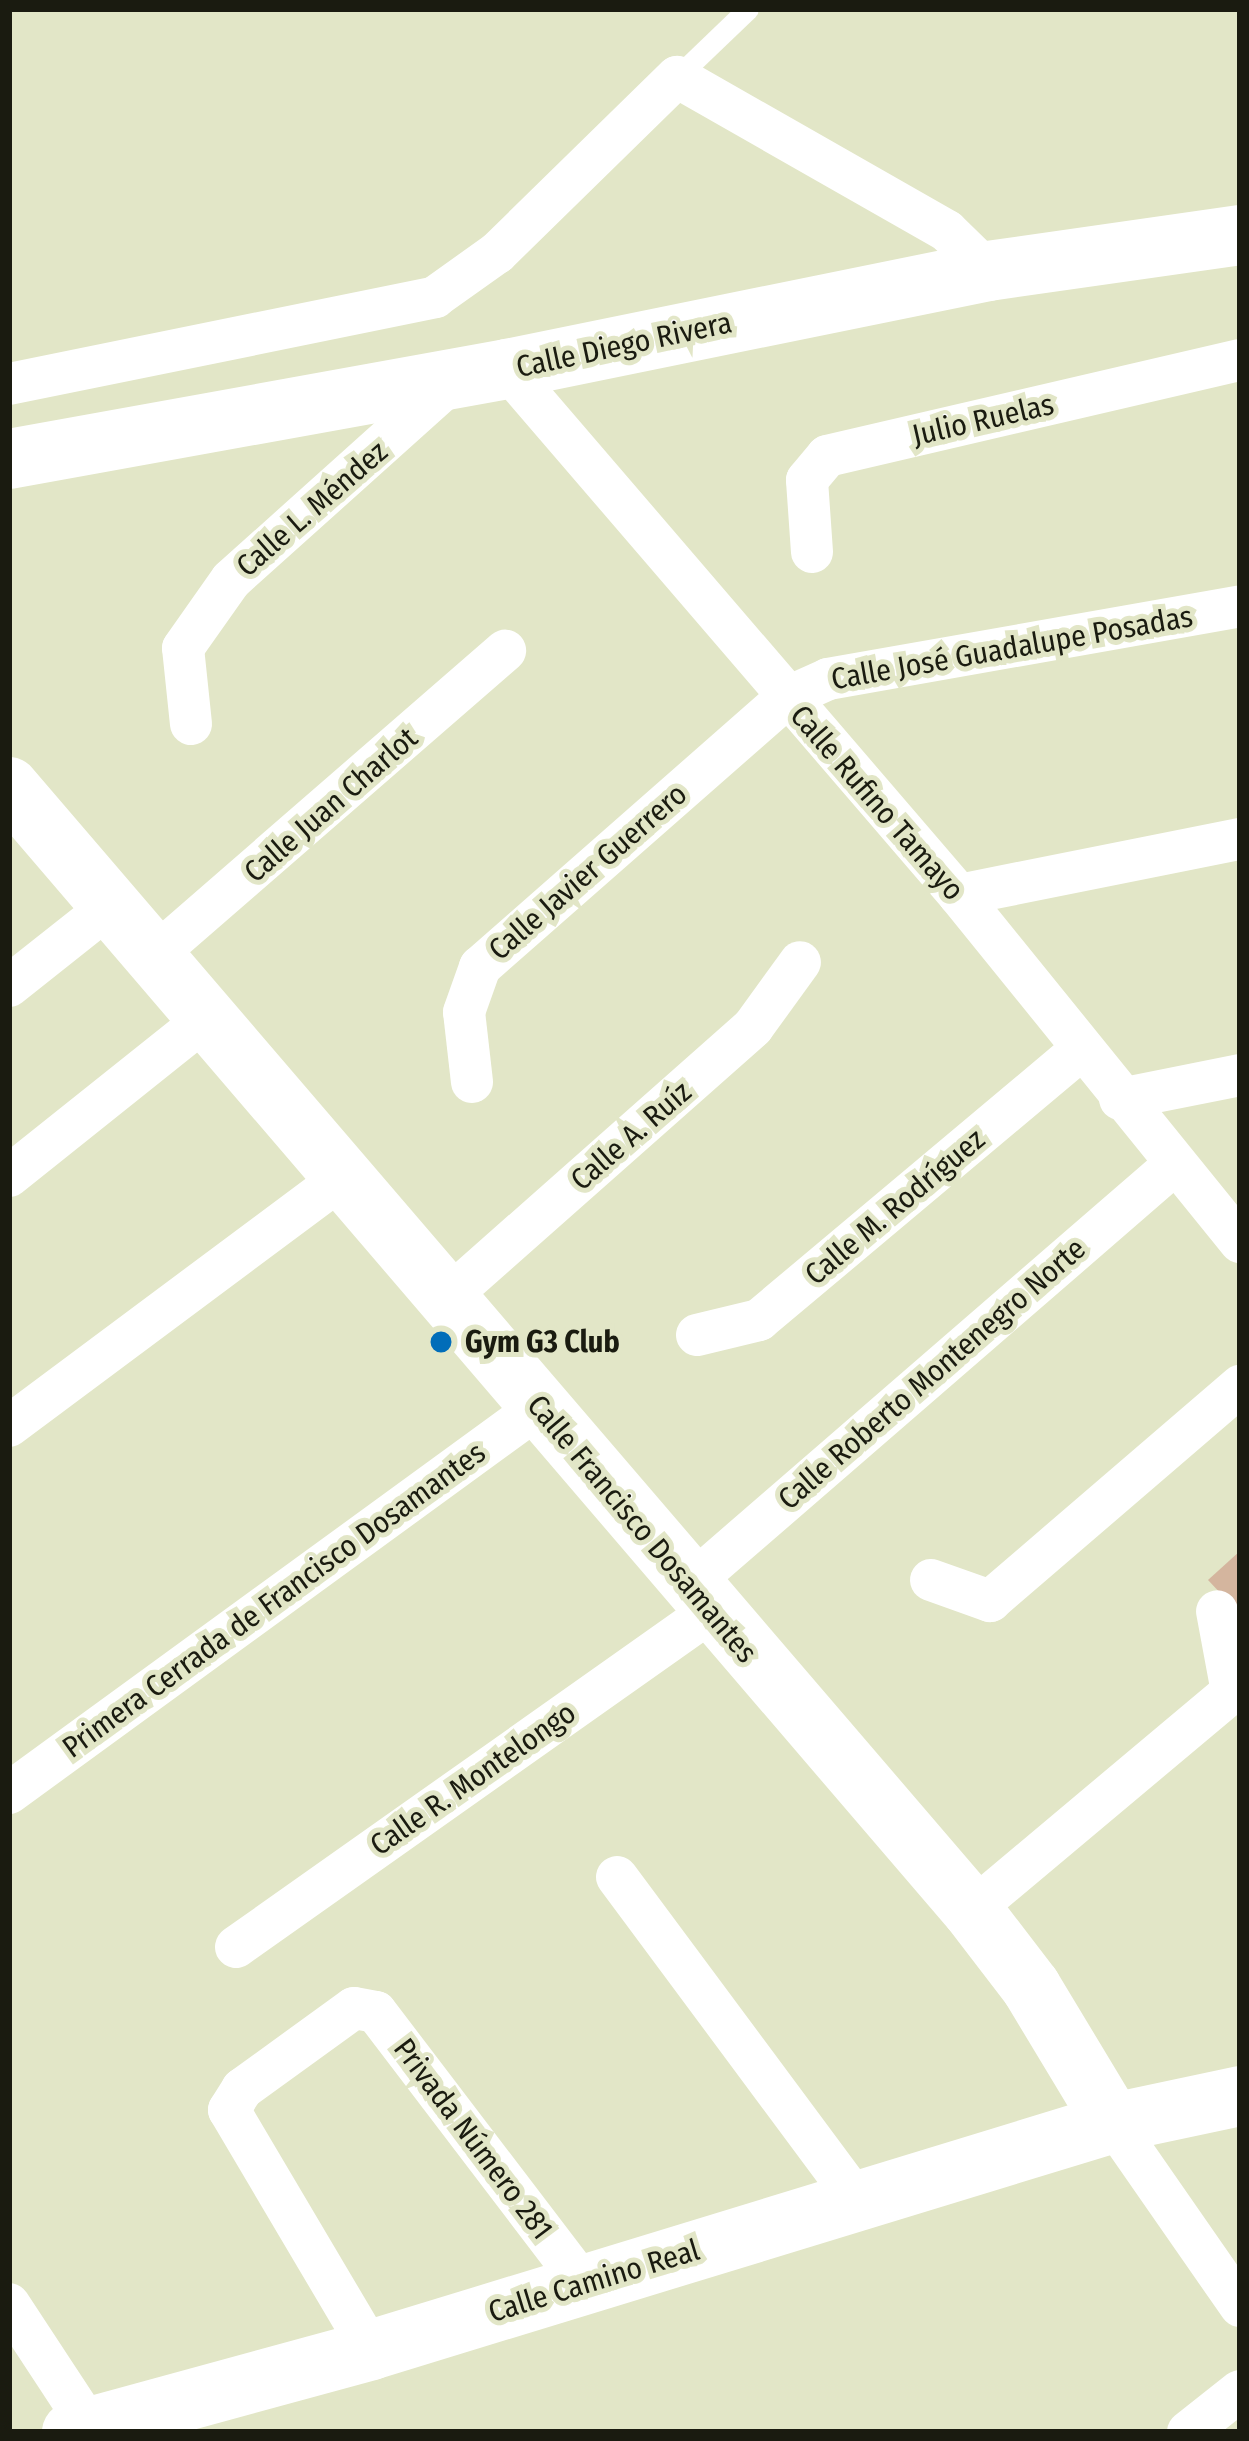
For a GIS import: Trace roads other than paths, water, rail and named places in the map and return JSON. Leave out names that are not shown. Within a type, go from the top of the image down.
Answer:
[{"type":"street","points":[[9,384],[435,297],[497,253],[677,77],[947,231],[988,271]]},
{"type":"street","name":"Calle Diego Rivera","points":[[9,458],[482,374],[988,271],[1240,235]]},
{"type":"street","name":"Julio Ruelas","points":[[812,552],[807,480],[827,456],[1240,360]]},
{"type":"street","name":"Calle Rufino Tamayo","points":[[482,374],[786,698],[958,895],[1078,1052],[1240,1242]]},
{"type":"street","name":"Calle L. Méndez","points":[[190,724],[183,648],[231,580],[482,374]]},
{"type":"street","name":"Calle José Guadalupe Posadas","points":[[786,698],[827,679],[1240,606]]},
{"type":"street","name":"Calle Juan Charlot","points":[[155,956],[505,651]]},
{"type":"street","name":"Calle Javier Guerrero","points":[[472,1082],[464,1012],[480,967],[786,698]]},
{"type":"street","name":"Calle Francisco Dosamantes","points":[[9,787],[972,1910],[1030,1987],[1113,2123]]},
{"type":"street","points":[[958,895],[1240,839]]},
{"type":"street","points":[[9,986],[110,906]]},
{"type":"street","name":"Calle A. Ruíz","points":[[448,1298],[753,1028],[800,962]]},
{"type":"street","points":[[9,1176],[208,1017]]},
{"type":"street","name":"Calle M. Rodríguez","points":[[697,1334],[759,1320],[1078,1052]]},
{"type":"street","points":[[1120,1100],[1240,1075]]},
{"type":"street","name":"Calle Roberto Montenegro Norte","points":[[700,1598],[1175,1163]]},
{"type":"street","points":[[9,1426],[343,1177]]},
{"type":"street","points":[[931,1580],[990,1600],[1240,1386]]},
{"type":"street","name":"Primera Cerrada de Francisco Dosamantes","points":[[9,1792],[539,1406]]},
{"type":"street","name":"Calle R. Montelongo","points":[[236,1947],[700,1598]]},
{"type":"street","points":[[972,1910],[1232,1692],[1217,1611]]},
{"type":"street","points":[[616,1877],[845,2181]]},
{"type":"street","name":"Privada Número 281","points":[[371,2350],[229,2110],[242,2089],[354,2008],[376,2012],[584,2285]]},
{"type":"street","name":"Calle Camino Real","points":[[81,2429],[371,2350],[584,2285],[845,2181],[1240,2096]]},
{"type":"street","points":[[1113,2123],[1240,2306]]},
{"type":"street","points":[[9,2304],[81,2429]]},
{"type":"street","points":[[1188,2432],[1240,2391]]},
{"type":"lane","points":[[677,77],[748,9]]},
{"type":"place","name":"Gym G3 Club","points":[[441,1342]]}]
